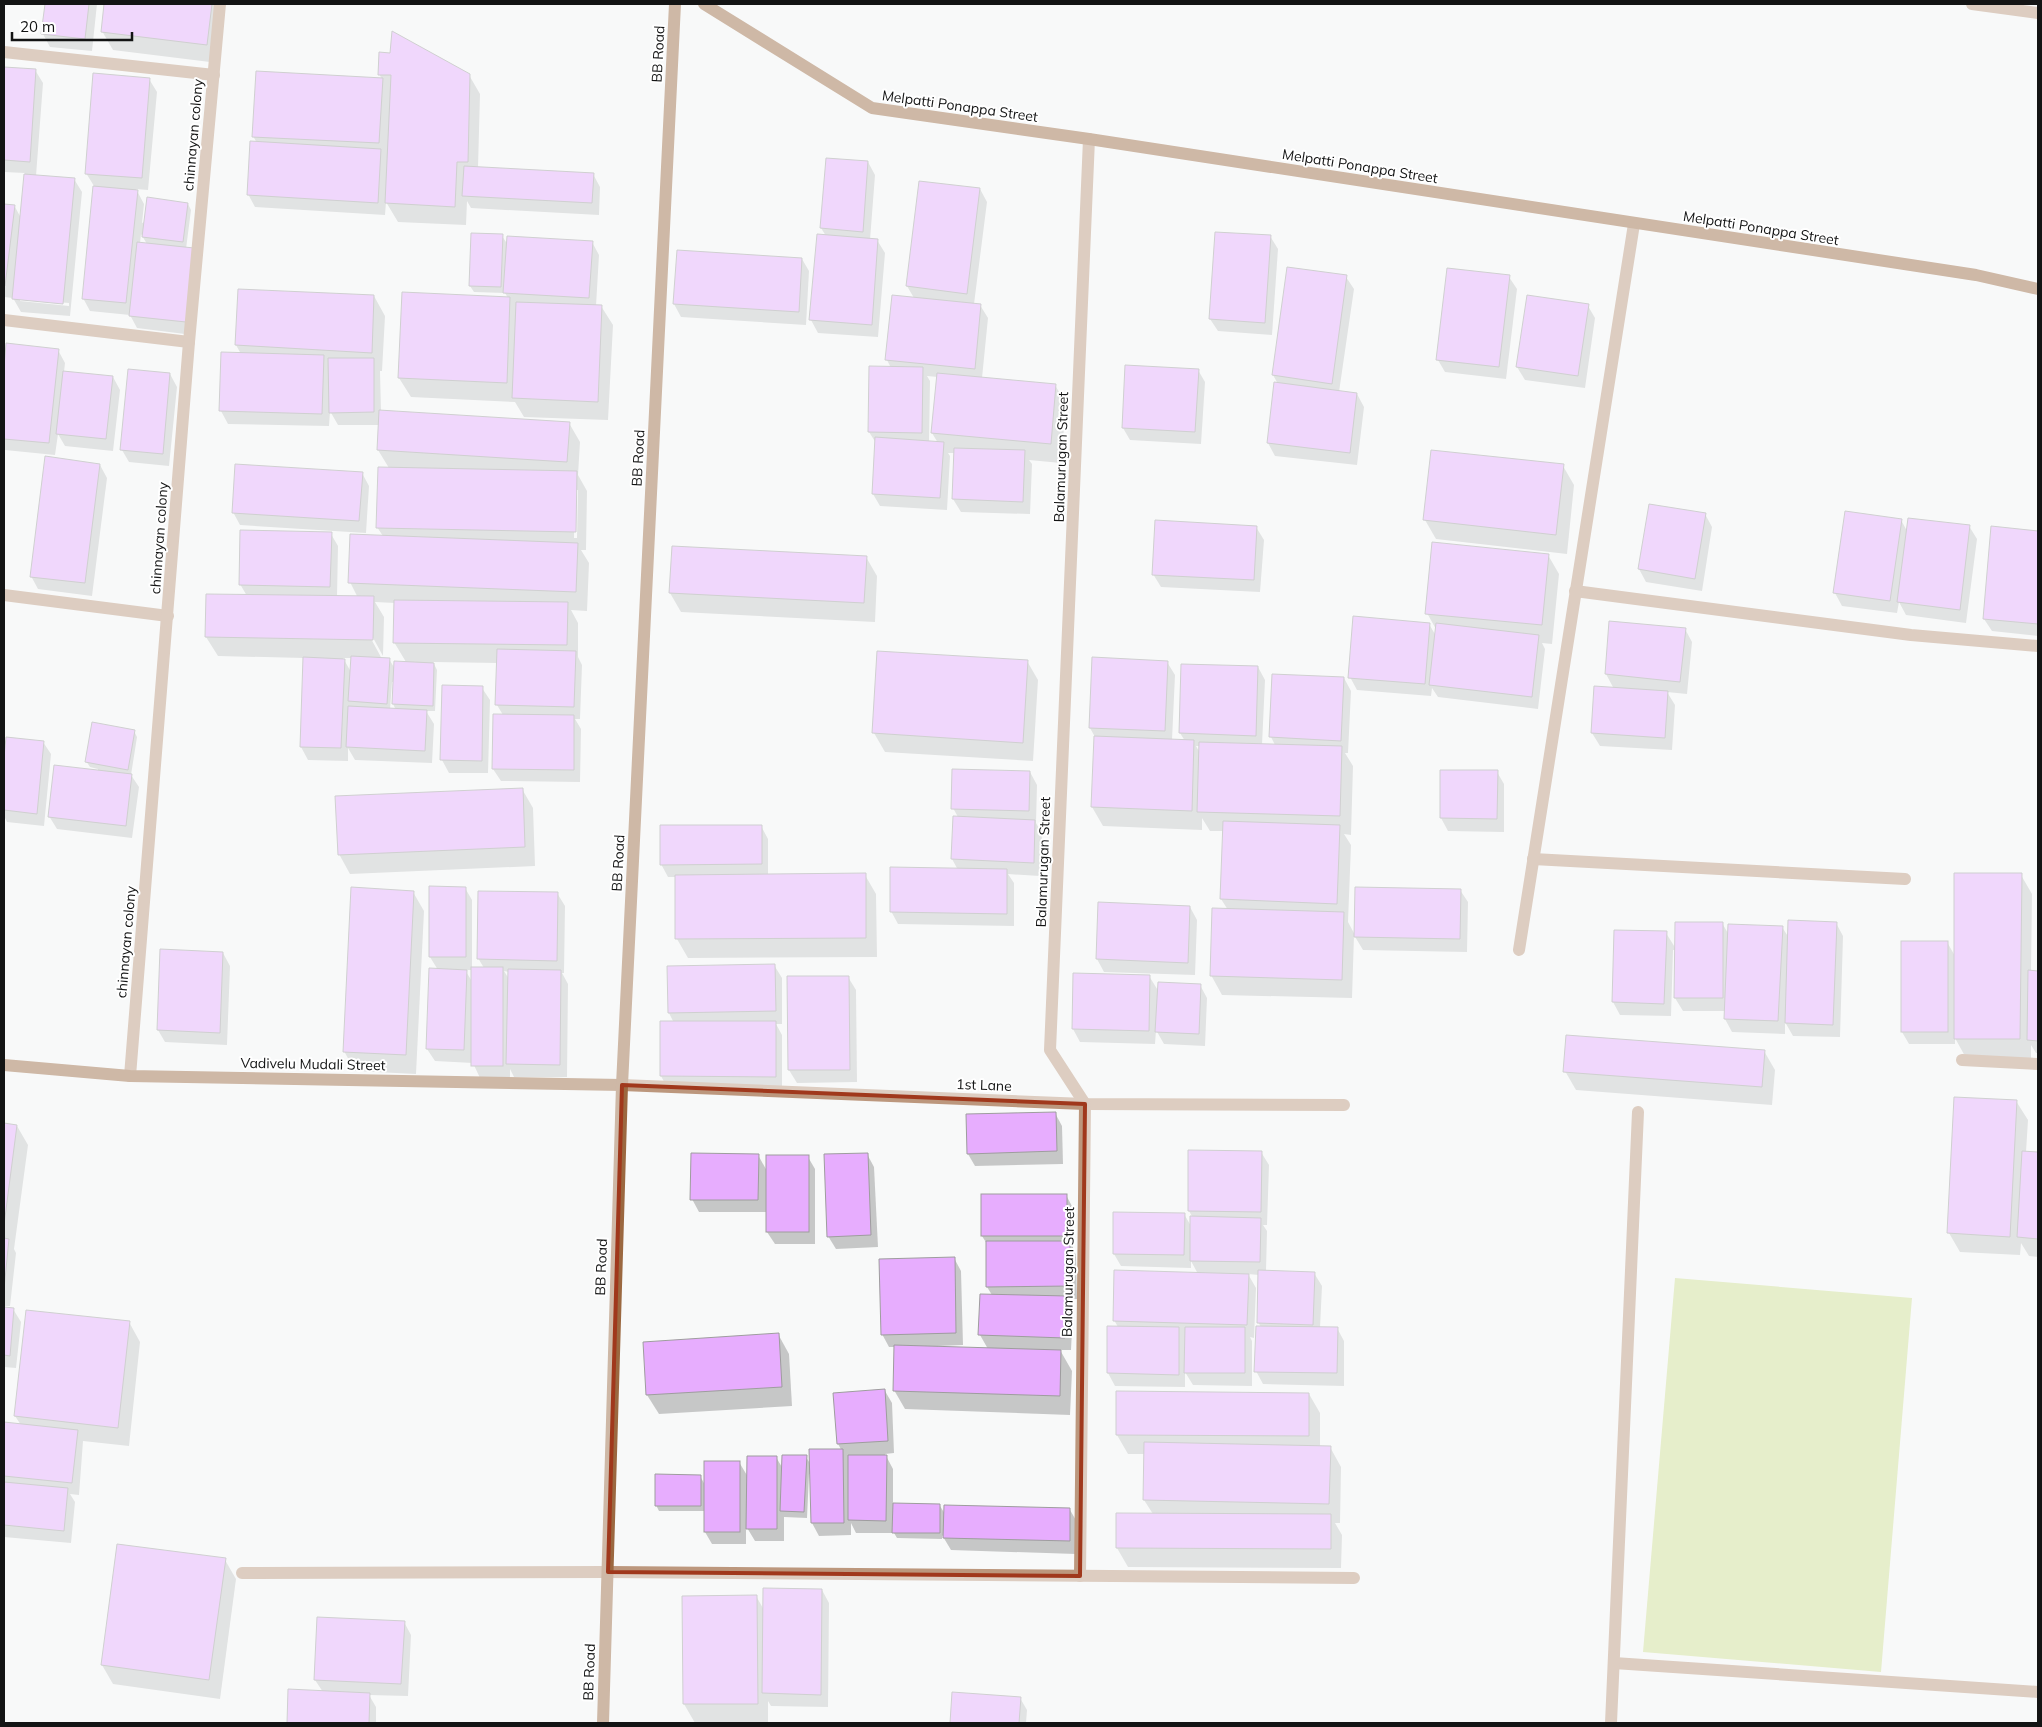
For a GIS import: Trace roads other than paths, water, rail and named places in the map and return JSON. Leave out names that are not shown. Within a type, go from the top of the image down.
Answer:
[{"type":"street","name":"chinnayan colony","points":[[130,1076],[189,342],[220,4]]},
{"type":"street","name":"BB Road","points":[[603,1723],[622,1085],[675,4]]},
{"type":"street","name":"Melpatti Ponappa Street","points":[[704,4],[872,108],[1089,139],[1976,275],[2038,290]]},
{"type":"street","points":[[1972,4],[2038,13]]},
{"type":"street","points":[[4,52],[214,75]]},
{"type":"street","name":"Balamurugan Street","points":[[1080,1576],[1085,1104],[1050,1050],[1089,139]]},
{"type":"street","points":[[1519,950],[1634,224]]},
{"type":"street","points":[[4,320],[189,342]]},
{"type":"street","points":[[1575,591],[1911,635],[2038,646]]},
{"type":"street","points":[[4,595],[168,616]]},
{"type":"street","points":[[1534,860],[1904,879]]},
{"type":"street","points":[[1962,1060],[2038,1064]]},
{"type":"street","name":"Vadivelu Mudali Street","points":[[4,1065],[130,1076],[622,1085]]},
{"type":"street","name":"1st Lane","points":[[622,1085],[1085,1104],[1344,1105]]},
{"type":"street","points":[[1611,1723],[1638,1112]]},
{"type":"street","points":[[242,1573],[608,1572],[1354,1578]]},
{"type":"street","points":[[1614,1663],[2038,1692]]}]
